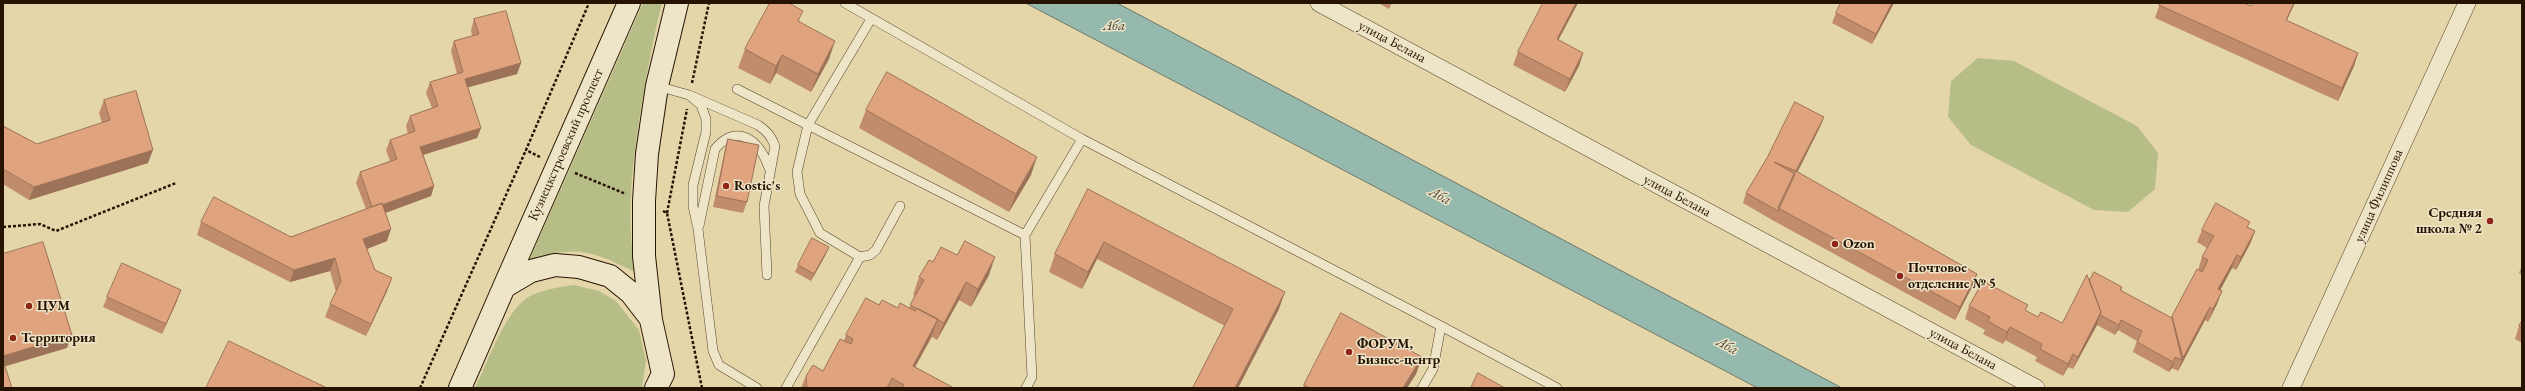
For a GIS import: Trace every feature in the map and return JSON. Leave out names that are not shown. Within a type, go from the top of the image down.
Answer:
[{"type":"main road","name":"Кузнецкстроевский проспект","points":[[460,388],[556,166],[629,3]]},
{"type":"main road","points":[[662,383],[651,320],[644,256],[644,201],[648,154],[657,86],[677,3]]},
{"type":"main road","points":[[504,287],[531,271],[555,265],[579,267],[610,276],[631,293],[651,320]]},
{"type":"street","name":"улица Белана","points":[[1319,3],[2036,388]]},
{"type":"street","name":"улица Филиппова","points":[[2291,388],[2467,3]]},
{"type":"lane","points":[[845,3],[1082,139],[1557,388]]},
{"type":"lane","points":[[871,19],[808,124],[797,172],[800,194],[820,233],[860,257],[870,255],[876,250],[900,206]]},
{"type":"lane","points":[[657,86],[689,95],[767,131],[775,146],[764,206],[767,275]]},
{"type":"lane","points":[[737,89],[1025,235]]},
{"type":"lane","points":[[689,95],[701,105],[706,119],[706,132],[693,186],[693,206],[698,229],[713,351],[719,365],[757,388]]},
{"type":"lane","points":[[698,229],[715,149],[723,140],[734,136],[756,142],[764,153],[770,168]]},
{"type":"lane","points":[[1026,388],[1032,377],[1025,235],[1082,139]]},
{"type":"lane","points":[[786,388],[860,257]]},
{"type":"lane","points":[[1422,388],[1433,369],[1441,326]]},
{"type":"path","points":[[420,388],[526,150],[589,3]]},
{"type":"path","points":[[526,150],[556,166],[644,201],[667,213],[702,388]]},
{"type":"path","points":[[3,227],[40,224],[56,231],[176,183]]},
{"type":"green space","points":[[643,3],[662,3],[646,82],[633,170],[631,190],[631,230],[635,272],[607,259],[583,252],[571,251],[559,253],[529,261]]},
{"type":"green space","points":[[1978,58],[2014,61],[2137,126],[2158,153],[2155,189],[2128,212],[2094,210],[1971,145],[1948,117],[1951,81]]},
{"type":"green space","points":[[574,285],[599,291],[616,301],[639,330],[646,361],[642,388],[475,388],[506,323],[523,301],[542,291]]},
{"type":"water","name":"Аба","points":[[1026,3],[1117,3],[1842,388],[1758,388]]},
{"type":"building","points":[[770,3],[789,3],[803,11],[798,21],[835,41],[818,74],[782,55],[776,66],[745,49]]},
{"type":"building","points":[[1543,3],[1576,3],[1557,39],[1583,53],[1570,79],[1518,52]]},
{"type":"building","points":[[1841,3],[1892,3],[1876,34],[1836,13]]},
{"type":"building","points":[[2160,3],[2244,3],[2251,6],[2252,3],[2294,3],[2286,20],[2358,53],[2342,88],[2159,5]]},
{"type":"building","points":[[506,11],[521,63],[465,79],[481,128],[420,147],[434,186],[382,205],[382,203],[372,207],[360,172],[397,159],[390,140],[415,131],[410,116],[438,106],[430,82],[463,72],[454,41],[479,34],[474,19]]},
{"type":"building","points":[[887,72],[1037,157],[1016,194],[866,110]]},
{"type":"building","points":[[136,91],[153,150],[34,187],[3,169],[3,126],[37,144],[110,120],[104,100]]},
{"type":"building","points":[[1795,102],[1824,117],[1796,171],[1774,162],[1795,174],[1778,211],[1746,193],[1767,158]]},
{"type":"building","points":[[728,139],[759,145],[747,202],[717,196]]},
{"type":"building","points":[[1796,171],[1977,274],[1960,307],[1778,208]]},
{"type":"building","points":[[1088,189],[1285,292],[1235,388],[1193,387],[1233,309],[1104,242],[1088,272],[1055,254]]},
{"type":"building","points":[[214,197],[291,237],[382,203],[391,229],[363,239],[375,270],[392,278],[371,324],[330,304],[341,281],[335,258],[294,270],[201,222]]},
{"type":"building","points":[[2216,203],[2250,222],[2247,227],[2255,231],[2241,257],[2237,255],[2218,289],[2222,291],[2213,309],[2210,307],[2183,358],[2172,316],[2197,269],[2202,272],[2208,260],[2202,257],[2214,236],[2202,230]]},
{"type":"building","points":[[812,238],[829,247],[814,274],[798,265]]},
{"type":"building","points":[[965,241],[995,257],[978,289],[966,282],[944,323],[910,305],[924,280],[919,277],[929,260],[933,262],[941,247],[957,255]]},
{"type":"building","name":"ЦУМ","points":[[43,242],[72,335],[3,356],[3,254]]},
{"type":"building","points":[[122,263],[181,290],[166,324],[107,297]]},
{"type":"building","points":[[2094,272],[2122,287],[2120,290],[2172,318],[2182,360],[2175,357],[2173,362],[2137,342],[2142,331],[2121,320],[2119,325],[2100,315],[2101,312],[2089,279]]},
{"type":"building","points":[[2087,275],[2101,312],[2078,357],[2073,354],[2068,364],[2040,349],[2042,344],[2010,327],[2007,332],[1988,321],[1990,317],[1969,306],[1983,281],[2028,305],[2025,310],[2038,317],[2041,312],[2062,323]]},
{"type":"building","points":[[866,298],[879,305],[882,300],[898,308],[900,303],[915,311],[917,308],[938,319],[913,366],[954,388],[902,388],[904,385],[892,378],[887,388],[807,388],[806,376],[813,365],[823,371],[840,339],[851,344],[853,339],[846,335]]},
{"type":"building","name":"ФОРУМ, Бизнес-центр","points":[[1341,313],[1422,357],[1403,388],[1310,388],[1304,385]]},
{"type":"building","points":[[2522,321],[2522,328],[2519,326]]},
{"type":"building","points":[[229,341],[327,388],[206,388]]},
{"type":"building","points":[[3,360],[12,388],[3,388]]},
{"type":"building","points":[[1478,373],[1505,388],[1471,388]]},
{"type":"place","name":"Rostic's","points":[[726,186]]},
{"type":"place","name":"Средняя школа № 2","points":[[2490,221]]},
{"type":"place","name":"Ozon","points":[[1835,244]]},
{"type":"place","name":"Почтовое отделение № 5","points":[[1900,276]]},
{"type":"place","name":"ЦУМ","points":[[29,306]]},
{"type":"place","name":"Территория","points":[[13,338]]},
{"type":"place","name":"ФОРУМ, Бизнес-центр","points":[[1349,352]]}]
